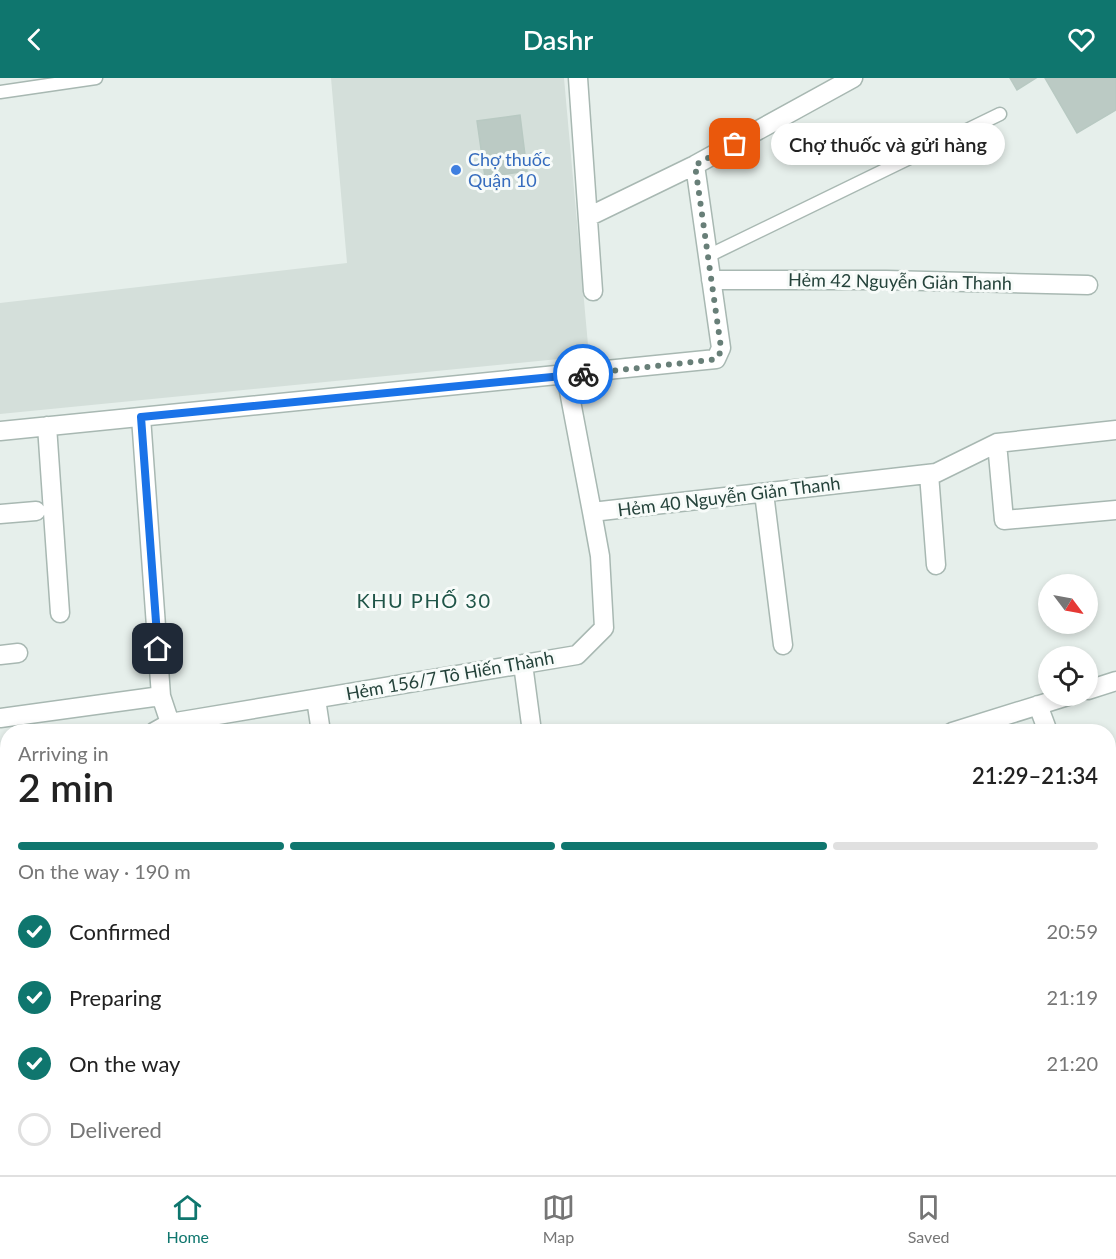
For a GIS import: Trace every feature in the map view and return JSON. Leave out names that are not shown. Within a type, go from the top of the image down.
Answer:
[{"type":"street","points":[[578,78],[590,216],[593,291]]},
{"type":"street","points":[[590,216],[695,165],[853,78]]},
{"type":"street","points":[[0,431],[711,360],[719,356],[721,348],[695,165]]},
{"type":"street","name":"Hẻm 42 Nguyễn Giản Thanh","points":[[711,280],[886,280],[1088,285]]},
{"type":"street","name":"Hẻm 40 Nguyễn Giản Thanh","points":[[567,375],[592,512],[936,473],[998,443],[1116,430]]},
{"type":"street","points":[[141,417],[162,724]]},
{"type":"street","points":[[47,426],[60,613]]},
{"type":"street","points":[[998,443],[1004,520],[1116,510]]},
{"type":"street","points":[[929,474],[936,565]]},
{"type":"street","points":[[764,493],[783,645]]},
{"type":"street","points":[[0,514],[36,511]]},
{"type":"street","name":"Hẻm 156/7 Tô Hiến Thành","points":[[183,724],[577,655],[604,628],[600,556],[592,512]]},
{"type":"street","points":[[523,664],[531,724]]},
{"type":"street","points":[[1098,687],[1116,681]]},
{"type":"street","points":[[0,718],[161,696]]},
{"type":"street","points":[[316,699],[320,724]]},
{"type":"street","points":[[977,724],[1038,705]]},
{"type":"street","points":[[1038,706],[1045,724]]},
{"type":"lane","points":[[0,92],[96,78]]},
{"type":"lane","points":[[708,256],[1000,114]]},
{"type":"shaded area","name":"Chợ thuốc Quận 10","points":[[331,78],[564,78],[589,356],[0,414],[0,303],[347,263]]},
{"type":"building","points":[[1010,78],[1036,78],[1017,90]]},
{"type":"building","points":[[1045,78],[1116,78],[1116,110],[1077,133]]},
{"type":"building","points":[[520,115],[527,171],[485,177],[477,121]]},
{"type":"way so far","points":[[583,374],[711,360],[719,356],[721,348],[695,165],[735,144]]},
{"type":"place","name":"Chợ thuốc và gửi hàng","points":[[735,144]]},
{"type":"place","name":"Chợ thuốc Quận 10","points":[[456,170]]},
{"type":"district","name":"KHU PHỐ 30","points":[[424,601]]},
{"type":"route","points":[[158,649],[141,417],[583,374]]}]
